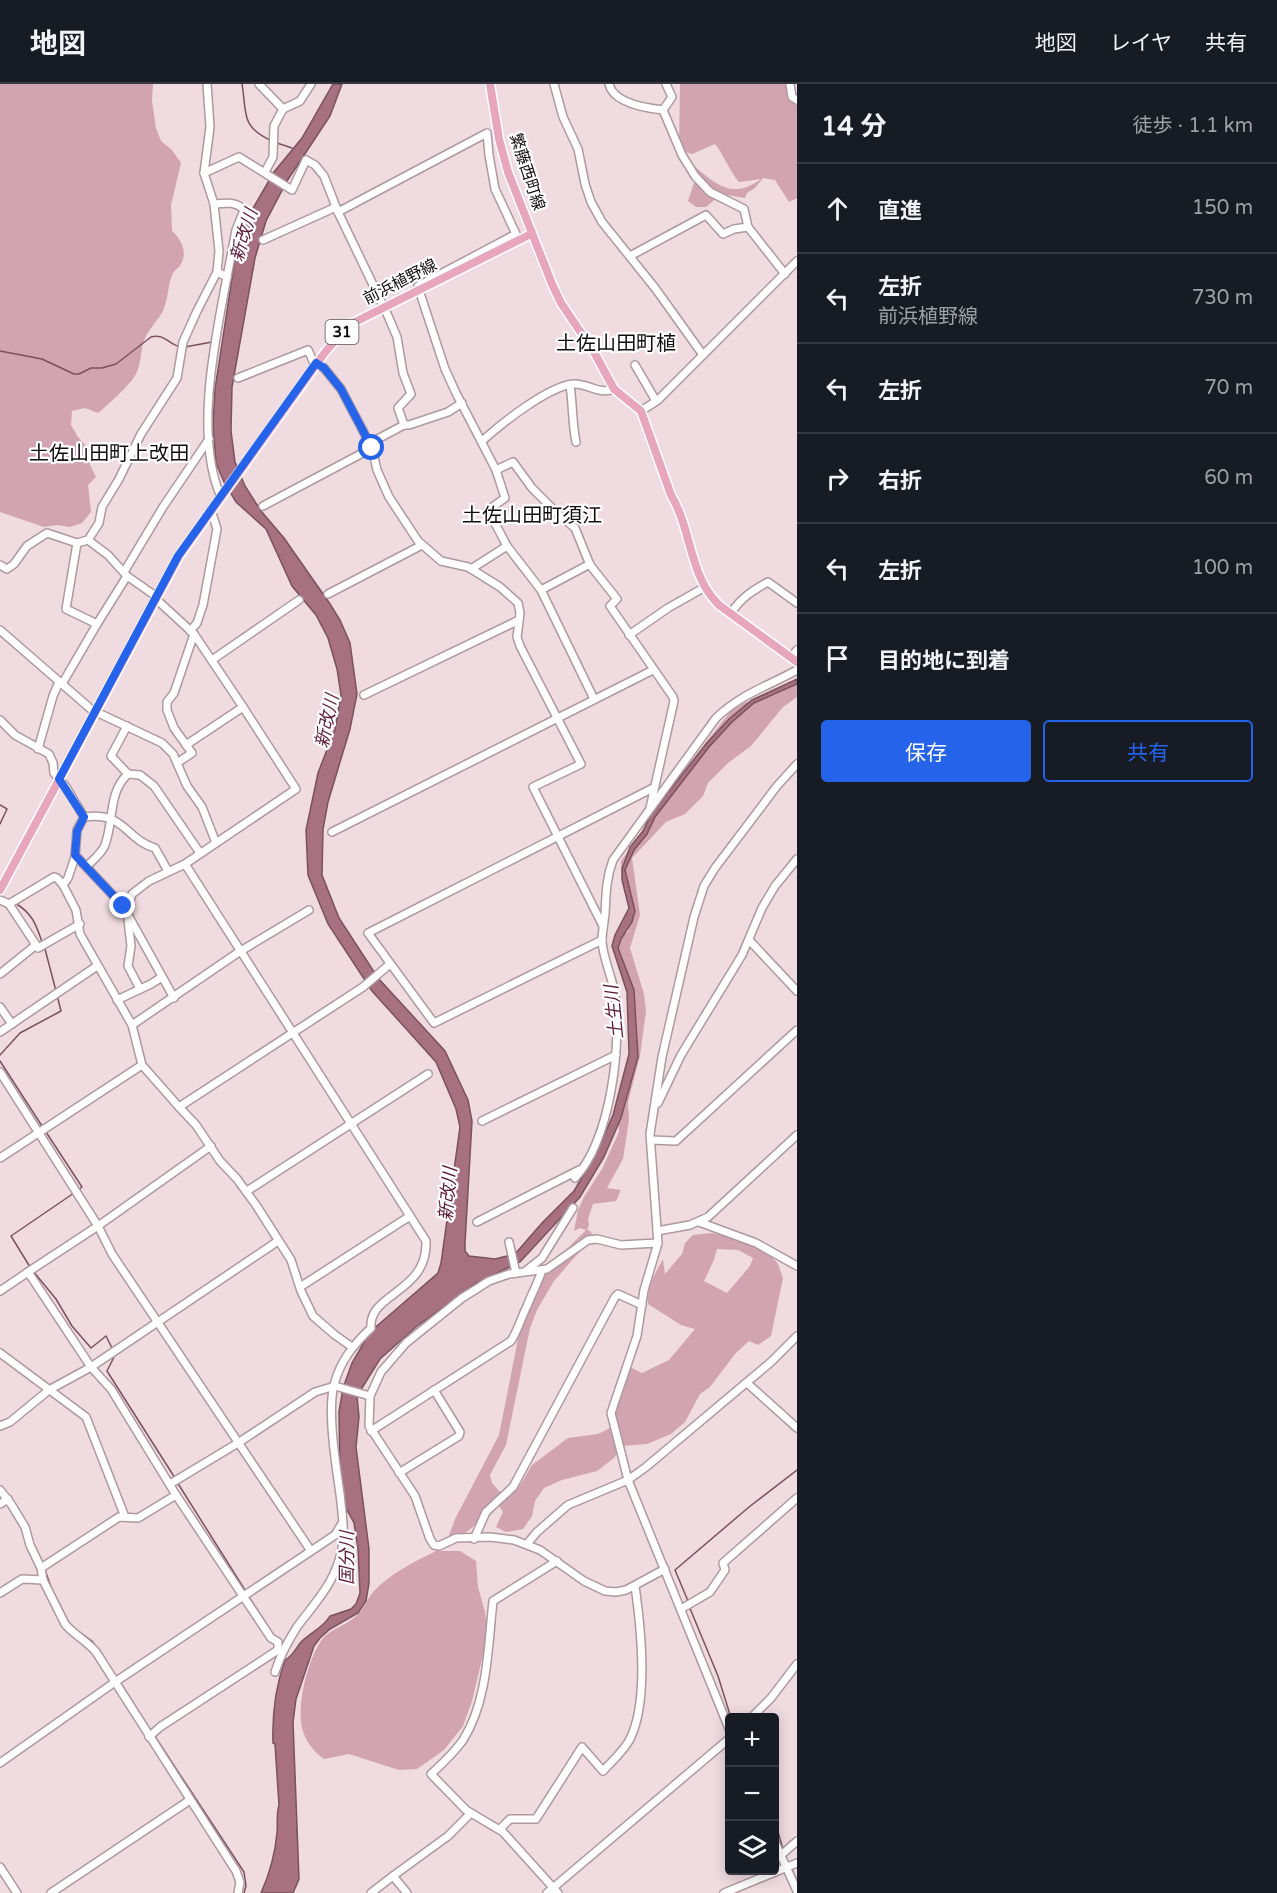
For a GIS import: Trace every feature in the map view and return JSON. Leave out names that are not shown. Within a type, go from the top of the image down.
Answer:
[{"type":"main road","name":"繁藤西町線","points":[[490,84],[499,139],[508,172],[531,234]]},
{"type":"main road","name":"前浜植野線","points":[[0,890],[178,556],[338,335],[349,326],[384,307],[531,234]]},
{"type":"main road","points":[[531,234],[557,296],[594,352],[614,389],[641,411],[671,495],[681,515],[697,571],[705,587],[712,598],[796,660]]},
{"type":"street","points":[[0,565],[7,569],[14,564],[27,546],[47,533],[76,543],[88,540],[99,522],[102,507],[153,415],[177,378],[183,342],[218,272],[219,251],[214,204],[204,173],[210,127],[207,84]]},
{"type":"street","points":[[259,84],[283,109]]},
{"type":"street","points":[[265,172],[273,157],[274,126],[283,109],[300,101],[311,84]]},
{"type":"street","points":[[554,84],[563,117],[578,149],[591,202],[602,222],[703,355]]},
{"type":"street","points":[[609,84],[610,91],[616,98],[663,110]]},
{"type":"street","points":[[663,110],[672,97],[666,84]]},
{"type":"street","points":[[790,84],[792,96],[797,100]]},
{"type":"street","points":[[663,110],[682,156],[695,176],[710,192],[744,209],[748,226],[785,274]]},
{"type":"street","points":[[263,240],[337,210],[487,133],[495,189],[516,234],[418,286],[445,369],[496,470],[505,498],[488,510],[507,546],[541,590],[594,699]]},
{"type":"street","points":[[204,173],[239,157],[292,190],[306,160],[315,165],[324,176],[337,210],[397,337],[403,373],[411,394],[398,408],[404,425]]},
{"type":"street","points":[[214,204],[231,202],[241,206],[244,210],[236,230],[212,366],[209,439],[216,486],[222,495]]},
{"type":"street","points":[[630,256],[706,215],[723,234],[748,226]]},
{"type":"street","points":[[641,411],[656,401],[797,261]]},
{"type":"street","points":[[218,272],[227,277]]},
{"type":"street","points":[[238,378],[308,350],[316,363],[324,368],[341,389],[371,445],[377,470],[389,497],[422,545],[441,561],[471,569],[510,594],[520,607],[517,637],[520,646],[581,764],[533,787],[603,926]]},
{"type":"street","points":[[635,365],[656,401]]},
{"type":"street","points":[[482,441],[534,401],[570,385],[579,384],[601,392],[614,389]]},
{"type":"street","points":[[570,385],[574,409],[571,420],[576,442]]},
{"type":"street","points":[[263,506],[404,425],[448,412],[462,403]]},
{"type":"street","points":[[38,749],[61,683],[163,507],[209,439]]},
{"type":"street","points":[[496,470],[513,462],[532,488],[556,513],[575,528],[590,564],[618,599],[610,606],[673,697],[650,808]]},
{"type":"street","points":[[177,763],[192,753],[174,728],[167,710],[167,702],[174,693],[203,605],[217,528],[211,510]]},
{"type":"street","points":[[88,540],[108,555],[192,633],[243,706],[296,789],[184,864],[149,881],[132,894],[130,901],[123,906]]},
{"type":"street","points":[[76,543],[66,609],[97,624]]},
{"type":"street","points":[[328,594],[422,545]]},
{"type":"street","points":[[471,569],[507,546]]},
{"type":"street","points":[[541,590],[590,564]]},
{"type":"street","points":[[731,613],[753,590],[768,582],[797,603]]},
{"type":"street","points":[[629,635],[668,608],[705,587]]},
{"type":"street","points":[[212,660],[299,600]]},
{"type":"street","points":[[364,695],[519,620]]},
{"type":"street","points":[[0,630],[95,711],[162,742],[173,754],[187,786],[202,807],[216,843]]},
{"type":"street","points":[[575,1178],[583,1168],[608,1106],[616,1055],[617,1024],[614,989],[602,940],[606,883],[613,860],[716,718],[727,707],[796,660]]},
{"type":"street","points":[[332,832],[653,670]]},
{"type":"street","points":[[186,745],[243,706]]},
{"type":"street","points":[[0,720],[15,735],[49,754],[54,774],[84,817]]},
{"type":"street","points":[[127,726],[111,756],[128,774],[140,775],[154,786],[200,852]]},
{"type":"street","points":[[725,1720],[685,1606],[665,1569],[628,1480],[611,1413],[637,1336],[657,1243],[651,1140],[652,1120],[675,995],[694,917],[704,886],[715,868],[789,770],[797,764]]},
{"type":"street","points":[[87,866],[104,847],[112,804],[119,782],[128,774]]},
{"type":"street","points":[[602,940],[434,1023],[368,933],[653,788]]},
{"type":"street","points":[[84,817],[94,815],[117,820],[146,845],[155,848],[168,871]]},
{"type":"street","points":[[63,885],[68,878],[75,855],[77,831],[84,817]]},
{"type":"street","points":[[75,855],[123,906],[174,998]]},
{"type":"street","points":[[652,1120],[661,1094],[681,1055],[749,940],[762,908],[775,886],[797,859]]},
{"type":"street","points":[[184,864],[426,1241],[424,1262],[420,1271],[379,1306],[370,1319],[371,1328],[352,1347],[344,1359],[334,1386],[332,1413],[343,1522],[342,1546],[328,1588],[287,1643],[275,1672]]},
{"type":"street","points":[[9,904],[54,877],[63,885],[76,909],[75,916],[80,924],[80,934],[132,1025],[142,1065],[196,1125],[220,1161],[247,1191],[291,1260],[313,1316],[352,1347]]},
{"type":"street","points":[[0,900],[9,904],[39,948],[80,924]]},
{"type":"street","points":[[132,1025],[239,952],[309,910]]},
{"type":"street","points":[[128,918],[131,946],[128,966],[140,989]]},
{"type":"street","points":[[749,940],[797,991]]},
{"type":"street","points":[[0,974],[36,945]]},
{"type":"street","points":[[179,1107],[363,987],[390,964]]},
{"type":"street","points":[[0,1032],[97,966]]},
{"type":"street","points":[[117,1000],[162,976]]},
{"type":"street","points":[[0,1007],[12,1024]]},
{"type":"street","points":[[651,1140],[676,1141],[797,1030]]},
{"type":"street","points":[[482,1121],[616,1055]]},
{"type":"street","points":[[0,1158],[142,1065]]},
{"type":"street","points":[[0,1072],[98,1226],[112,1254],[310,1551]]},
{"type":"street","points":[[247,1191],[428,1074]]},
{"type":"street","points":[[657,1231],[699,1222],[708,1217],[797,1135]]},
{"type":"street","points":[[0,1291],[98,1226],[210,1146]]},
{"type":"street","points":[[477,1222],[583,1168]]},
{"type":"street","points":[[519,1273],[542,1258],[573,1208]]},
{"type":"street","points":[[300,1287],[410,1216]]},
{"type":"street","points":[[699,1222],[756,1243],[797,1266]]},
{"type":"street","points":[[657,1243],[621,1245],[597,1239],[588,1240],[553,1265],[542,1270],[498,1277],[478,1287],[405,1343],[381,1372],[370,1396],[369,1426],[415,1496],[434,1545],[439,1546],[456,1538],[502,1537],[527,1544],[605,1592],[621,1592],[665,1569]]},
{"type":"street","points":[[0,1416],[2,1425],[10,1422],[49,1390],[91,1367],[278,1241]]},
{"type":"street","points":[[509,1242],[519,1273]]},
{"type":"street","points":[[371,1431],[511,1341],[517,1332],[527,1304],[538,1286],[542,1270]]},
{"type":"street","points":[[28,1272],[91,1367],[111,1389],[176,1495],[271,1638],[278,1642],[278,1650],[160,1727],[149,1737]]},
{"type":"street","points":[[474,1539],[486,1512],[513,1487],[615,1296],[618,1294],[642,1305]]},
{"type":"street","points":[[527,1544],[556,1513],[568,1505],[628,1480],[646,1467],[747,1383],[797,1336]]},
{"type":"street","points":[[0,1353],[86,1417],[125,1517]]},
{"type":"street","points":[[747,1383],[797,1428]]},
{"type":"street","points":[[170,1484],[238,1443],[315,1392],[334,1386],[370,1396]]},
{"type":"street","points":[[399,1473],[459,1436],[460,1432],[434,1389]]},
{"type":"street","points":[[0,1490],[25,1527],[30,1545],[41,1568],[43,1580],[65,1624],[91,1645],[115,1682],[236,1871],[237,1891]]},
{"type":"street","points":[[41,1568],[119,1517],[138,1518],[176,1495]]},
{"type":"street","points":[[685,1606],[710,1592],[725,1570],[723,1563],[797,1498]]},
{"type":"street","points":[[0,1504],[8,1499]]},
{"type":"street","points":[[0,1763],[115,1682],[335,1535],[343,1522]]},
{"type":"street","points":[[557,1561],[493,1601],[486,1666],[469,1730],[459,1745],[431,1774],[471,1813],[500,1830],[530,1860],[553,1891],[725,1741]]},
{"type":"street","points":[[0,1593],[22,1579],[43,1580]]},
{"type":"street","points":[[500,1830],[510,1819],[536,1819],[582,1747],[603,1771],[627,1746],[636,1723],[642,1680],[641,1641],[635,1586]]},
{"type":"street","points":[[757,1713],[797,1664]]},
{"type":"street","points":[[51,1893],[190,1800]]},
{"type":"street","points":[[371,1893],[448,1836],[471,1813]]},
{"type":"street","points":[[783,1854],[797,1840]]},
{"type":"street","points":[[779,1848],[790,1865],[797,1891]]},
{"type":"street","points":[[723,1893],[790,1865]]},
{"type":"street","points":[[0,1867],[17,1893]]},
{"type":"street","points":[[393,1876],[407,1893]]},
{"type":"shaded area","points":[[0,84],[153,84],[152,101],[156,128],[161,141],[172,150],[181,163],[171,205],[172,231],[182,246],[184,255],[172,275],[163,311],[145,338],[136,374],[124,389],[98,413],[85,408],[72,411],[71,425],[87,447],[90,465],[96,477],[88,485],[91,512],[82,523],[70,527],[57,525],[44,527],[0,512]]},
{"type":"shaded area","points":[[680,84],[792,84],[797,95],[797,198],[789,202],[775,180],[763,178],[755,188],[747,193],[745,198],[721,194],[706,207],[696,207],[688,201],[695,180],[689,162],[714,182],[731,189],[750,186],[761,179],[739,182],[715,144],[692,154],[679,150]]},
{"type":"shaded area","points":[[797,684],[797,697],[783,707],[751,746],[728,763],[708,783],[703,796],[685,814],[666,822],[632,858],[640,915],[630,948],[644,994],[646,1011],[640,1056],[628,1102],[629,1120],[623,1159],[607,1188],[621,1190],[616,1201],[593,1204],[588,1219],[587,1229],[592,1233],[588,1242],[554,1281],[537,1310],[530,1328],[506,1445],[490,1475],[492,1483],[500,1492],[519,1487],[532,1465],[568,1438],[598,1434],[616,1425],[616,1412],[630,1367],[642,1373],[669,1360],[695,1329],[681,1325],[648,1304],[650,1286],[663,1259],[665,1274],[682,1254],[685,1243],[693,1235],[711,1233],[727,1236],[765,1249],[778,1264],[783,1278],[771,1336],[758,1345],[749,1341],[735,1354],[710,1387],[700,1394],[685,1422],[671,1434],[647,1444],[622,1446],[614,1458],[597,1471],[562,1480],[544,1488],[535,1501],[532,1516],[523,1529],[506,1532],[496,1527],[503,1512],[499,1506],[489,1511],[466,1532],[447,1541],[455,1519],[499,1435],[519,1334],[527,1309],[548,1268],[586,1230],[580,1228],[574,1231],[578,1210],[602,1169],[619,1132],[618,1111],[634,1058],[635,1018],[618,951],[620,935],[628,932],[633,913],[621,873],[621,861],[642,831],[681,784],[706,742],[731,711],[744,703],[776,694]],"holes":[[[717,1249],[738,1250],[753,1258],[750,1266],[727,1293],[704,1281]]]},
{"type":"shaded area","points":[[436,1551],[460,1551],[476,1561],[478,1587],[485,1612],[488,1634],[472,1701],[463,1726],[444,1750],[417,1769],[399,1770],[349,1754],[324,1759],[310,1745],[301,1724],[304,1684],[318,1646],[327,1634],[358,1614],[374,1591],[388,1579],[403,1568]]},
{"type":"water","name":"新改川","points":[[333,84],[342,84],[330,116],[287,181],[266,221],[255,258],[232,387],[231,431],[235,462],[245,486],[330,604],[350,643],[357,694],[350,729],[328,802],[323,829],[322,875],[339,918],[378,978],[445,1051],[468,1100],[472,1121],[465,1251],[469,1256],[495,1259],[515,1254],[574,1191],[596,1154],[613,1115],[629,1054],[627,992],[612,946],[629,908],[622,880],[622,869],[630,847],[643,831],[651,814],[706,744],[729,719],[752,700],[797,679],[797,684],[754,703],[732,722],[709,747],[655,817],[647,834],[634,850],[625,870],[635,911],[632,922],[618,948],[634,990],[638,1057],[621,1118],[604,1157],[580,1197],[520,1262],[475,1284],[416,1327],[380,1359],[357,1396],[359,1417],[356,1447],[369,1549],[369,1583],[366,1601],[358,1613],[330,1629],[314,1646],[296,1699],[293,1722],[299,1879],[293,1893],[261,1893],[272,1864],[277,1833],[279,1805],[273,1721],[275,1701],[285,1660],[330,1616],[351,1609],[356,1604],[360,1593],[354,1523],[346,1508],[340,1472],[339,1412],[343,1388],[352,1363],[370,1332],[438,1273],[460,1127],[456,1109],[436,1062],[372,991],[328,924],[308,875],[306,830],[318,773],[335,729],[341,695],[337,669],[328,638],[316,615],[292,586],[266,529],[236,502],[216,463],[213,425],[215,389],[235,259],[245,222],[274,172],[302,138]]},
{"type":"waterway","points":[[242,84],[249,124],[260,135],[270,140]]},
{"type":"waterway","points":[[277,143],[292,148]]},
{"type":"waterway","points":[[0,351],[42,359],[74,374],[79,374],[91,368],[116,364],[151,337],[159,336],[180,347]]},
{"type":"waterway","points":[[185,347],[212,342]]},
{"type":"waterway","points":[[0,805],[7,809],[0,824]]},
{"type":"waterway","points":[[15,903],[33,920],[42,942]]},
{"type":"waterway","points":[[45,949],[56,991]]},
{"type":"waterway","points":[[0,1055],[20,1033],[61,1011],[57,995]]},
{"type":"waterway","points":[[0,1061],[42,1126]]},
{"type":"waterway","points":[[46,1132],[82,1187],[78,1190]]},
{"type":"waterway","points":[[30,1267],[11,1236],[74,1193]]},
{"type":"waterway","points":[[33,1271],[56,1299],[72,1326],[91,1348],[106,1336],[113,1350]]},
{"type":"waterway","points":[[115,1355],[107,1371],[175,1478]]},
{"type":"waterway","points":[[688,1601],[675,1570],[749,1507],[797,1470]]},
{"type":"waterway","points":[[177,1482],[245,1590]]},
{"type":"waterway","points":[[45,1570],[71,1626],[92,1641],[117,1678]]},
{"type":"waterway","points":[[249,1597],[274,1636]]},
{"type":"waterway","points":[[689,1606],[718,1676],[729,1713]]},
{"type":"waterway","points":[[120,1682],[151,1731]]},
{"type":"waterway","points":[[154,1735],[244,1872],[246,1886],[244,1893]]},
{"type":"waterway","points":[[775,1821],[783,1849]]},
{"type":"waterway","points":[[791,1867],[797,1881]]},
{"type":"district","name":"土佐山田町植","points":[[616,344]]},
{"type":"district","name":"土佐山田町上改田","points":[[109,454]]},
{"type":"district","name":"土佐山田町須江","points":[[532,516]]},
{"type":"route","points":[[123,906],[75,855],[77,831],[84,817],[59,779],[178,556],[316,363],[324,368],[338,384],[372,448]]},
{"type":"water label","name":"土生川","points":[[614,1012]]},
{"type":"water label","name":"国分川","points":[[347,1558]]}]
